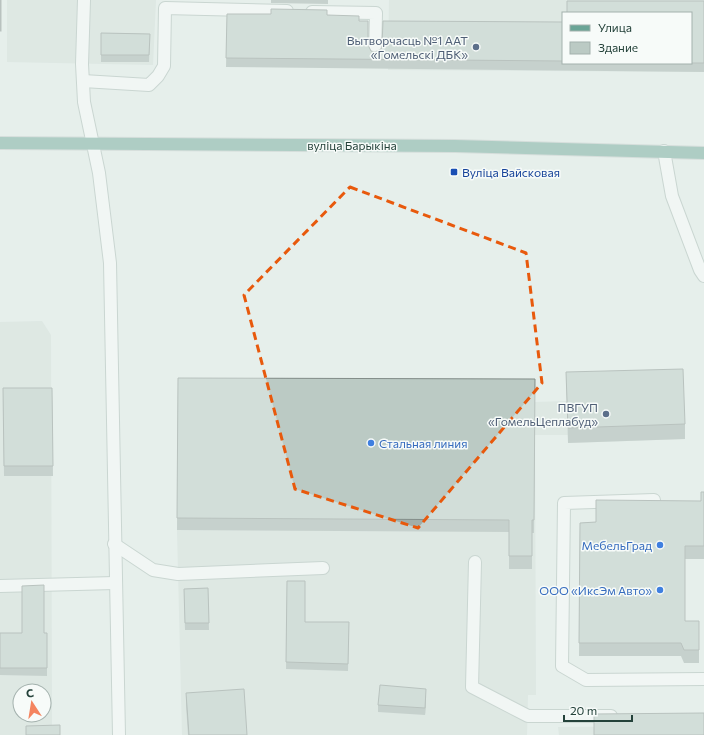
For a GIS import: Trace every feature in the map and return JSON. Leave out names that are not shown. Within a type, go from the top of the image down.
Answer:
[{"type":"main road","name":"вуліца Барыкіна","points":[[0,144],[455,146],[704,152]]},
{"type":"street","points":[[84,0],[84,102],[99,173],[110,263],[114,544],[119,735]]},
{"type":"street","points":[[83,81],[149,85],[158,76],[164,66],[165,8],[376,14],[375,54]]},
{"type":"street","points":[[664,151],[672,196],[700,270],[704,276]]},
{"type":"street","points":[[654,500],[564,503],[562,666],[586,680],[704,678]]},
{"type":"street","points":[[114,544],[153,570],[178,574],[323,568]]},
{"type":"street","points":[[475,562],[472,687],[528,716],[620,716]]},
{"type":"street","points":[[0,586],[115,583]]},
{"type":"highlighted area","points":[[350,187],[526,253],[542,383],[418,528],[295,489],[244,295]]},
{"type":"shaded area","points":[[7,0],[156,0],[153,65],[7,62]]},
{"type":"shaded area","points":[[389,0],[704,0],[704,72],[388,70]]},
{"type":"shaded area","points":[[42,321],[51,335],[52,683],[12,683],[12,723],[52,723],[52,735],[0,735],[0,322]]},
{"type":"shaded area","points":[[566,388],[685,439],[568,443],[568,435],[535,435],[536,695],[528,695],[527,735],[182,735],[177,530],[178,390],[535,392],[535,402],[567,401]]},
{"type":"shaded area","points":[[704,726],[704,735],[559,735],[558,727]]},
{"type":"building","points":[[1,0],[1,31],[0,31]]},
{"type":"building","points":[[567,1],[704,1],[704,63],[692,63],[692,12],[567,12]]},
{"type":"building","points":[[271,9],[327,10],[327,15],[359,16],[359,21],[368,21],[368,45],[371,51],[375,52],[381,49],[383,21],[562,22],[562,61],[226,58],[227,14],[271,14]]},
{"type":"building","points":[[101,33],[150,34],[149,55],[101,55]]},
{"type":"building","points":[[683,369],[685,424],[568,428],[566,372]]},
{"type":"building","points":[[178,378],[535,379],[534,520],[532,520],[532,556],[509,556],[509,520],[177,518]]},
{"type":"building","points":[[3,388],[52,388],[53,466],[4,466]]},
{"type":"building","points":[[701,492],[704,492],[704,546],[685,546],[685,621],[699,621],[699,650],[684,650],[681,643],[579,643],[580,523],[596,522],[596,500],[701,501]]},
{"type":"building","points":[[287,581],[305,581],[305,622],[349,622],[348,664],[286,662]]},
{"type":"building","points":[[44,585],[44,633],[47,633],[47,668],[0,668],[0,633],[22,633],[22,586]]},
{"type":"building","points":[[208,588],[209,623],[185,623],[184,589]]},
{"type":"building","points":[[380,685],[426,689],[425,708],[378,705]]},
{"type":"building","points":[[244,689],[247,735],[189,735],[186,693]]},
{"type":"building","points":[[704,713],[704,735],[594,735],[594,714]]},
{"type":"building","points":[[60,725],[60,735],[26,735],[26,726]]},
{"type":"place","name":"Вытворчасць №1 ААТ «Гомельскі ДБК»","points":[[476,47]]},
{"type":"place","name":"Вуліца Вайсковая","points":[[454,172]]},
{"type":"place","name":"ПВГУП «ГомельЦеплабуд»","points":[[606,414]]},
{"type":"place","name":"Стальная линия","points":[[371,443]]},
{"type":"place","name":"МебельГрад","points":[[660,545]]},
{"type":"place","name":"ООО «ИксЭм Авто»","points":[[660,590]]}]
